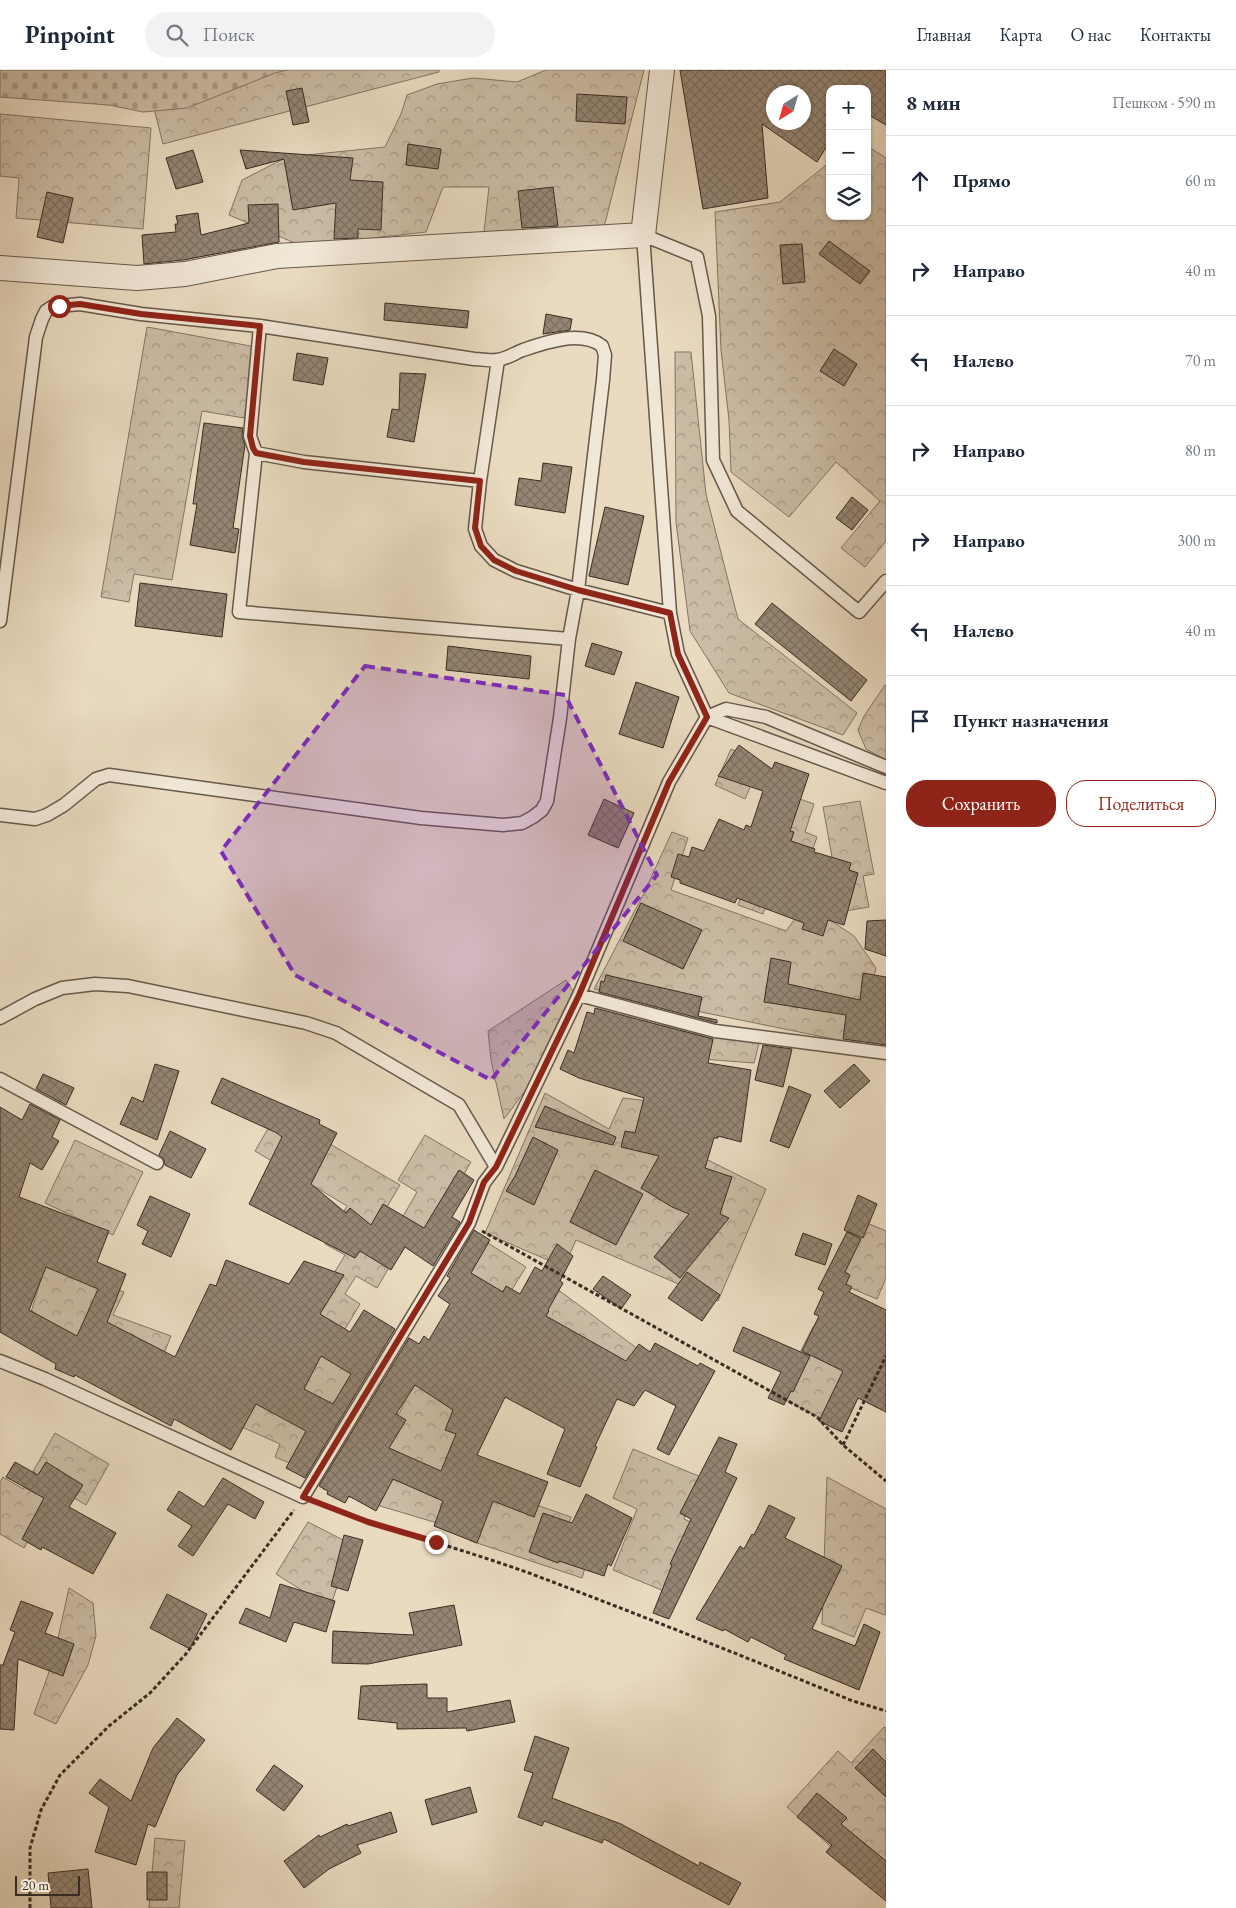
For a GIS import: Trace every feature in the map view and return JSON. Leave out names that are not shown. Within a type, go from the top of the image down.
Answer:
[{"type":"street","points":[[0,268],[144,278],[185,274],[277,256],[643,235],[662,70]]},
{"type":"lane","points":[[886,581],[860,612],[737,511],[712,460],[709,316],[697,258],[643,235],[670,613],[678,654],[707,717],[886,783]]},
{"type":"lane","points":[[0,621],[36,337],[38,327],[46,311],[59,306],[80,304],[141,314],[260,326],[464,357],[498,360],[524,350],[558,341],[588,339],[602,346],[605,355],[603,380],[578,590],[569,639],[560,718],[547,801],[542,810],[522,823],[503,825],[421,818],[108,775],[96,779],[64,805],[47,815],[36,819],[0,815]]},
{"type":"lane","points":[[260,326],[250,436],[256,453],[240,612],[569,639]]},
{"type":"lane","points":[[498,360],[475,528],[481,546],[494,560],[516,571],[578,590],[670,613]]},
{"type":"lane","points":[[256,453],[304,462],[480,481]]},
{"type":"lane","points":[[0,1361],[45,1379],[303,1497],[469,1223],[484,1182],[496,1167],[579,995],[669,782],[707,717],[726,709],[766,717],[886,767]]},
{"type":"lane","points":[[0,1018],[35,999],[62,988],[95,984],[128,986],[306,1023],[336,1033],[459,1105],[496,1167]]},
{"type":"lane","points":[[579,995],[714,1031],[886,1053]]},
{"type":"lane","points":[[0,1079],[157,1163]]},
{"type":"path","points":[[469,1223],[817,1417],[843,1445],[886,1481]]},
{"type":"path","points":[[843,1445],[886,1356]]},
{"type":"path","points":[[30,1908],[30,1848],[41,1810],[60,1775],[109,1726],[150,1693],[185,1655],[303,1497],[368,1522],[436,1542],[528,1573],[852,1701],[886,1711]]},
{"type":"highlighted area","points":[[365,666],[565,695],[657,875],[491,1080],[295,975],[221,851]]},
{"type":"green space","points":[[0,70],[287,70],[187,108],[143,112],[109,105],[0,97]]},
{"type":"green space","points":[[177,70],[439,70],[439,72],[163,144],[151,97]]},
{"type":"green space","points":[[546,70],[644,70],[602,235],[483,241],[489,187],[443,187],[426,232],[302,246],[229,215],[242,180],[287,157],[385,147],[401,114],[407,95],[437,84],[473,78],[517,82]]},
{"type":"green space","points":[[0,114],[151,128],[143,229],[16,218],[19,178],[0,176]]},
{"type":"green space","points":[[871,149],[886,158],[886,541],[865,567],[841,548],[880,501],[836,462],[789,517],[731,472],[729,420],[721,350],[715,212],[780,202],[826,165],[826,220],[871,220]]},
{"type":"green space","points":[[147,327],[256,347],[244,418],[202,411],[172,580],[134,574],[129,602],[101,597]]},
{"type":"green space","points":[[675,352],[691,352],[706,494],[738,619],[857,713],[843,735],[729,693],[690,631],[676,522]]},
{"type":"green space","points":[[885,685],[886,760],[866,749],[858,730],[864,716]]},
{"type":"green space","points":[[731,749],[761,762],[745,799],[715,785]]},
{"type":"green space","points":[[777,791],[814,804],[805,832],[817,837],[796,898],[772,890],[763,914],[738,905]]},
{"type":"green space","points":[[860,801],[874,874],[863,876],[869,907],[828,914],[834,868],[823,807]]},
{"type":"green space","points":[[672,832],[688,838],[671,890],[786,931],[806,904],[854,936],[876,968],[858,1044],[594,989],[643,895]]},
{"type":"green space","points":[[566,980],[573,991],[525,1091],[504,1119],[491,1060],[488,1031]]},
{"type":"green space","points":[[665,1021],[760,1039],[754,1063],[702,1059],[692,1152],[766,1189],[718,1301],[576,1240],[564,1267],[485,1233],[545,1093],[609,1129],[623,1098],[649,1101]]},
{"type":"green space","points":[[277,1113],[400,1185],[369,1237],[397,1254],[377,1288],[356,1276],[345,1294],[360,1304],[338,1341],[369,1359],[338,1411],[263,1368],[328,1283],[345,1255],[325,1244],[347,1206],[255,1151]]},
{"type":"green space","points":[[425,1135],[471,1162],[418,1253],[391,1237],[417,1192],[398,1180]]},
{"type":"green space","points":[[75,1140],[143,1172],[113,1235],[45,1203]]},
{"type":"green space","points":[[855,1218],[886,1231],[886,1278],[877,1299],[829,1279]]},
{"type":"green space","points":[[483,1240],[526,1267],[491,1323],[448,1296]]},
{"type":"green space","points":[[46,1262],[124,1292],[113,1315],[171,1336],[152,1383],[26,1329]]},
{"type":"green space","points":[[545,1280],[642,1352],[629,1370],[515,1320]]},
{"type":"green space","points":[[813,1327],[869,1356],[834,1425],[778,1396]]},
{"type":"green space","points":[[414,1381],[476,1427],[444,1525],[323,1489],[379,1405],[399,1414]]},
{"type":"green space","points":[[247,1391],[323,1424],[304,1469],[275,1457],[280,1444],[233,1423]]},
{"type":"green space","points":[[55,1433],[109,1464],[86,1505],[59,1489],[24,1548],[0,1534],[0,1482],[3,1477],[23,1489]]},
{"type":"green space","points":[[633,1449],[701,1477],[684,1519],[699,1526],[671,1594],[613,1570],[637,1509],[613,1498]]},
{"type":"green space","points":[[827,1477],[886,1509],[886,1613],[885,1615],[866,1608],[854,1637],[822,1624]]},
{"type":"green space","points":[[488,1488],[571,1517],[565,1536],[592,1545],[582,1578],[471,1541]]},
{"type":"green space","points":[[308,1522],[351,1544],[330,1608],[276,1574]]},
{"type":"green space","points":[[69,1588],[93,1603],[96,1636],[88,1665],[56,1724],[34,1714],[53,1661]]},
{"type":"green space","points":[[884,1727],[886,1728],[886,1798],[884,1800],[886,1802],[886,1866],[871,1883],[787,1807],[838,1751],[851,1763]]},
{"type":"green space","points":[[155,1838],[185,1841],[179,1908],[149,1908]]},
{"type":"building","points":[[680,70],[886,70],[886,125],[871,116],[871,85],[826,85],[826,147],[817,162],[771,130],[811,130],[811,85],[766,85],[766,127],[762,124],[768,198],[703,209]]},
{"type":"building","points":[[302,88],[309,122],[293,125],[286,91]]},
{"type":"building","points":[[577,94],[627,97],[625,124],[576,121]]},
{"type":"building","points":[[408,144],[441,149],[438,169],[406,165]]},
{"type":"building","points":[[193,150],[203,182],[176,189],[166,158]]},
{"type":"building","points":[[240,150],[353,158],[350,180],[383,182],[381,230],[358,229],[358,238],[334,239],[336,203],[293,210],[284,159],[246,169]]},
{"type":"building","points":[[553,187],[558,226],[522,228],[518,191]]},
{"type":"building","points":[[47,192],[73,198],[63,243],[37,237]]},
{"type":"building","points":[[278,204],[279,242],[183,260],[144,264],[142,235],[176,232],[175,224],[178,224],[176,216],[198,213],[201,235],[249,223],[248,205]]},
{"type":"building","points":[[829,241],[870,271],[860,284],[819,254]]},
{"type":"building","points":[[802,244],[805,282],[783,284],[780,245]]},
{"type":"building","points":[[385,303],[469,311],[467,328],[384,320]]},
{"type":"building","points":[[546,314],[572,319],[570,330],[543,334]]},
{"type":"building","points":[[834,349],[857,364],[844,386],[820,371]]},
{"type":"building","points":[[297,353],[328,358],[323,385],[293,380]]},
{"type":"building","points":[[400,373],[426,374],[414,442],[387,437],[392,409],[399,410]]},
{"type":"building","points":[[204,423],[243,428],[242,436],[245,445],[233,528],[239,529],[235,553],[190,545],[197,504],[193,504]]},
{"type":"building","points":[[543,463],[572,467],[565,513],[515,505],[519,478],[541,481]]},
{"type":"building","points":[[852,497],[868,510],[852,530],[836,518]]},
{"type":"building","points":[[605,507],[644,516],[628,585],[589,576]]},
{"type":"building","points":[[140,583],[227,594],[222,637],[135,626]]},
{"type":"building","points":[[772,603],[867,680],[851,701],[755,624]]},
{"type":"building","points":[[592,643],[622,652],[614,675],[585,666]]},
{"type":"building","points":[[448,646],[531,656],[529,679],[446,670]]},
{"type":"building","points":[[636,682],[679,697],[663,748],[619,734]]},
{"type":"building","points":[[739,745],[772,769],[775,762],[809,774],[790,831],[794,832],[791,841],[815,849],[814,852],[851,863],[849,870],[858,873],[844,925],[828,920],[823,936],[802,929],[804,923],[737,898],[735,903],[680,883],[680,880],[671,877],[678,854],[689,857],[692,847],[704,851],[719,819],[744,830],[746,825],[751,827],[763,791],[718,776]]},
{"type":"building","points":[[604,799],[634,813],[618,848],[588,835]]},
{"type":"building","points":[[641,903],[702,930],[683,969],[623,941]]},
{"type":"building","points":[[886,920],[886,956],[865,949],[867,921]]},
{"type":"building","points":[[771,958],[791,962],[788,984],[860,1000],[863,973],[886,977],[886,1045],[843,1039],[846,1015],[764,1002]]},
{"type":"building","points":[[606,975],[702,997],[698,1016],[717,1020],[717,1023],[599,992],[601,981],[604,982]]},
{"type":"building","points":[[595,1008],[713,1039],[708,1063],[751,1070],[741,1142],[718,1136],[718,1138],[714,1138],[705,1168],[732,1177],[720,1214],[729,1218],[680,1278],[654,1257],[689,1214],[672,1207],[641,1188],[659,1156],[621,1147],[625,1131],[635,1133],[644,1098],[579,1078],[560,1069],[568,1050],[574,1053],[587,1012],[594,1014]]},
{"type":"building","points":[[763,1045],[792,1049],[783,1087],[755,1080]]},
{"type":"building","points":[[155,1064],[179,1071],[157,1140],[120,1124],[132,1097],[143,1102]]},
{"type":"building","points":[[854,1064],[870,1081],[840,1108],[824,1091]]},
{"type":"building","points":[[43,1074],[74,1088],[66,1105],[36,1089]]},
{"type":"building","points":[[222,1078],[320,1120],[319,1124],[337,1133],[311,1184],[346,1213],[350,1208],[371,1225],[383,1204],[424,1228],[459,1170],[474,1180],[452,1217],[460,1222],[433,1266],[405,1247],[391,1270],[360,1251],[355,1258],[249,1204],[282,1137],[211,1103]]},
{"type":"building","points":[[789,1086],[811,1095],[789,1148],[770,1141]]},
{"type":"building","points":[[30,1104],[60,1120],[52,1137],[59,1141],[42,1170],[30,1163],[19,1197],[109,1231],[97,1262],[126,1274],[107,1322],[175,1357],[210,1284],[216,1286],[226,1260],[289,1284],[304,1261],[344,1275],[320,1314],[350,1332],[364,1310],[395,1329],[305,1478],[286,1468],[306,1431],[256,1404],[231,1450],[174,1419],[171,1426],[75,1375],[74,1377],[55,1369],[56,1364],[0,1332],[0,1107],[22,1120]],"holes":[[[46,1267],[98,1289],[77,1336],[29,1310]],[[321,1356],[351,1374],[333,1404],[304,1389]]]},
{"type":"building","points":[[545,1106],[616,1137],[613,1145],[535,1127]]},
{"type":"building","points":[[170,1131],[206,1149],[191,1178],[165,1165],[164,1159],[159,1155]]},
{"type":"building","points":[[533,1137],[558,1150],[534,1205],[506,1191]]},
{"type":"building","points":[[595,1170],[643,1194],[616,1245],[570,1222]]},
{"type":"building","points":[[858,1195],[877,1204],[863,1238],[844,1230]]},
{"type":"building","points":[[150,1196],[190,1214],[171,1257],[142,1244],[148,1231],[137,1225]]},
{"type":"building","points":[[474,1230],[490,1240],[471,1273],[503,1292],[506,1286],[520,1294],[535,1267],[542,1271],[557,1244],[573,1256],[560,1281],[563,1283],[546,1316],[626,1361],[639,1344],[650,1352],[655,1343],[698,1366],[700,1363],[715,1371],[669,1455],[657,1449],[676,1406],[645,1390],[634,1406],[617,1399],[595,1446],[597,1447],[580,1487],[547,1474],[565,1429],[505,1397],[477,1455],[548,1482],[534,1517],[493,1501],[477,1543],[434,1526],[443,1501],[393,1479],[376,1511],[349,1496],[345,1503],[327,1494],[328,1491],[319,1486],[409,1338],[419,1344],[424,1336],[429,1340],[450,1304],[438,1296],[450,1278],[447,1276]],"holes":[[[415,1385],[453,1410],[445,1430],[456,1434],[441,1471],[389,1448],[406,1420],[396,1414]]]},
{"type":"building","points":[[847,1232],[861,1239],[845,1272],[850,1275],[846,1284],[852,1287],[849,1292],[886,1310],[886,1412],[858,1398],[842,1432],[819,1421],[843,1371],[802,1351],[819,1316],[814,1314],[824,1292],[818,1289]]},
{"type":"building","points":[[803,1233],[832,1244],[825,1265],[795,1255]]},
{"type":"building","points":[[687,1272],[720,1295],[702,1321],[668,1298]]},
{"type":"building","points":[[603,1276],[631,1295],[621,1309],[593,1289]]},
{"type":"building","points":[[743,1327],[810,1356],[793,1392],[791,1391],[784,1405],[768,1398],[781,1372],[733,1351]]},
{"type":"building","points":[[719,1437],[737,1444],[725,1472],[737,1478],[669,1619],[653,1613],[672,1565],[670,1564],[691,1519],[680,1513]]},
{"type":"building","points":[[15,1462],[38,1475],[46,1462],[83,1485],[69,1507],[116,1533],[93,1574],[42,1547],[41,1550],[22,1539],[44,1498],[6,1477]]},
{"type":"building","points":[[223,1478],[264,1502],[255,1519],[228,1504],[193,1556],[178,1546],[192,1526],[167,1510],[179,1491],[204,1507]]},
{"type":"building","points":[[586,1494],[632,1518],[611,1566],[608,1564],[604,1576],[559,1561],[558,1563],[529,1552],[543,1513],[572,1523]]},
{"type":"building","points":[[769,1505],[795,1518],[785,1538],[842,1566],[812,1629],[855,1646],[864,1624],[880,1632],[859,1690],[784,1659],[786,1655],[751,1637],[748,1642],[724,1629],[723,1631],[696,1619],[740,1546],[744,1549],[752,1534],[754,1535]]},
{"type":"building","points":[[344,1535],[363,1540],[348,1591],[331,1586]]},
{"type":"building","points":[[280,1584],[335,1601],[326,1632],[294,1622],[286,1642],[239,1623],[246,1608],[270,1618]]},
{"type":"building","points":[[167,1594],[207,1614],[190,1649],[150,1628]]},
{"type":"building","points":[[21,1601],[53,1613],[45,1633],[74,1644],[63,1676],[18,1659],[14,1730],[0,1729],[0,1665],[3,1665],[15,1632],[10,1630]]},
{"type":"building","points":[[454,1605],[462,1645],[368,1664],[332,1663],[333,1631],[414,1635],[409,1613]]},
{"type":"building","points":[[427,1684],[427,1698],[447,1698],[447,1712],[510,1700],[515,1722],[467,1731],[466,1728],[397,1729],[397,1723],[358,1719],[361,1686]]},
{"type":"building","points":[[177,1718],[205,1740],[177,1775],[155,1827],[148,1824],[136,1865],[95,1852],[109,1807],[89,1793],[100,1779],[131,1801],[153,1748]]},
{"type":"building","points":[[535,1736],[569,1748],[552,1798],[621,1824],[699,1866],[700,1862],[741,1883],[729,1905],[604,1839],[602,1843],[544,1821],[542,1826],[518,1817],[533,1773],[524,1770]]},
{"type":"building","points":[[873,1749],[886,1762],[886,1797],[855,1768]]},
{"type":"building","points":[[274,1765],[303,1786],[284,1811],[256,1790]]},
{"type":"building","points":[[470,1787],[477,1812],[432,1825],[425,1800]]},
{"type":"building","points":[[817,1793],[847,1818],[841,1824],[886,1861],[886,1901],[826,1852],[832,1845],[797,1817]]},
{"type":"building","points":[[391,1812],[397,1832],[357,1845],[361,1853],[329,1869],[304,1888],[284,1861],[319,1835],[320,1837],[347,1824],[348,1826]]},
{"type":"building","points":[[88,1869],[92,1908],[51,1908],[48,1873]]},
{"type":"building","points":[[147,1872],[167,1872],[167,1900],[147,1900]]},
{"type":"route","points":[[59,306],[80,304],[141,314],[260,326],[250,436],[256,453],[304,462],[480,481],[475,528],[481,546],[494,560],[516,571],[578,590],[670,613],[678,654],[707,717],[669,782],[579,995],[496,1167],[484,1182],[469,1223],[303,1497],[368,1522],[436,1542]]}]
